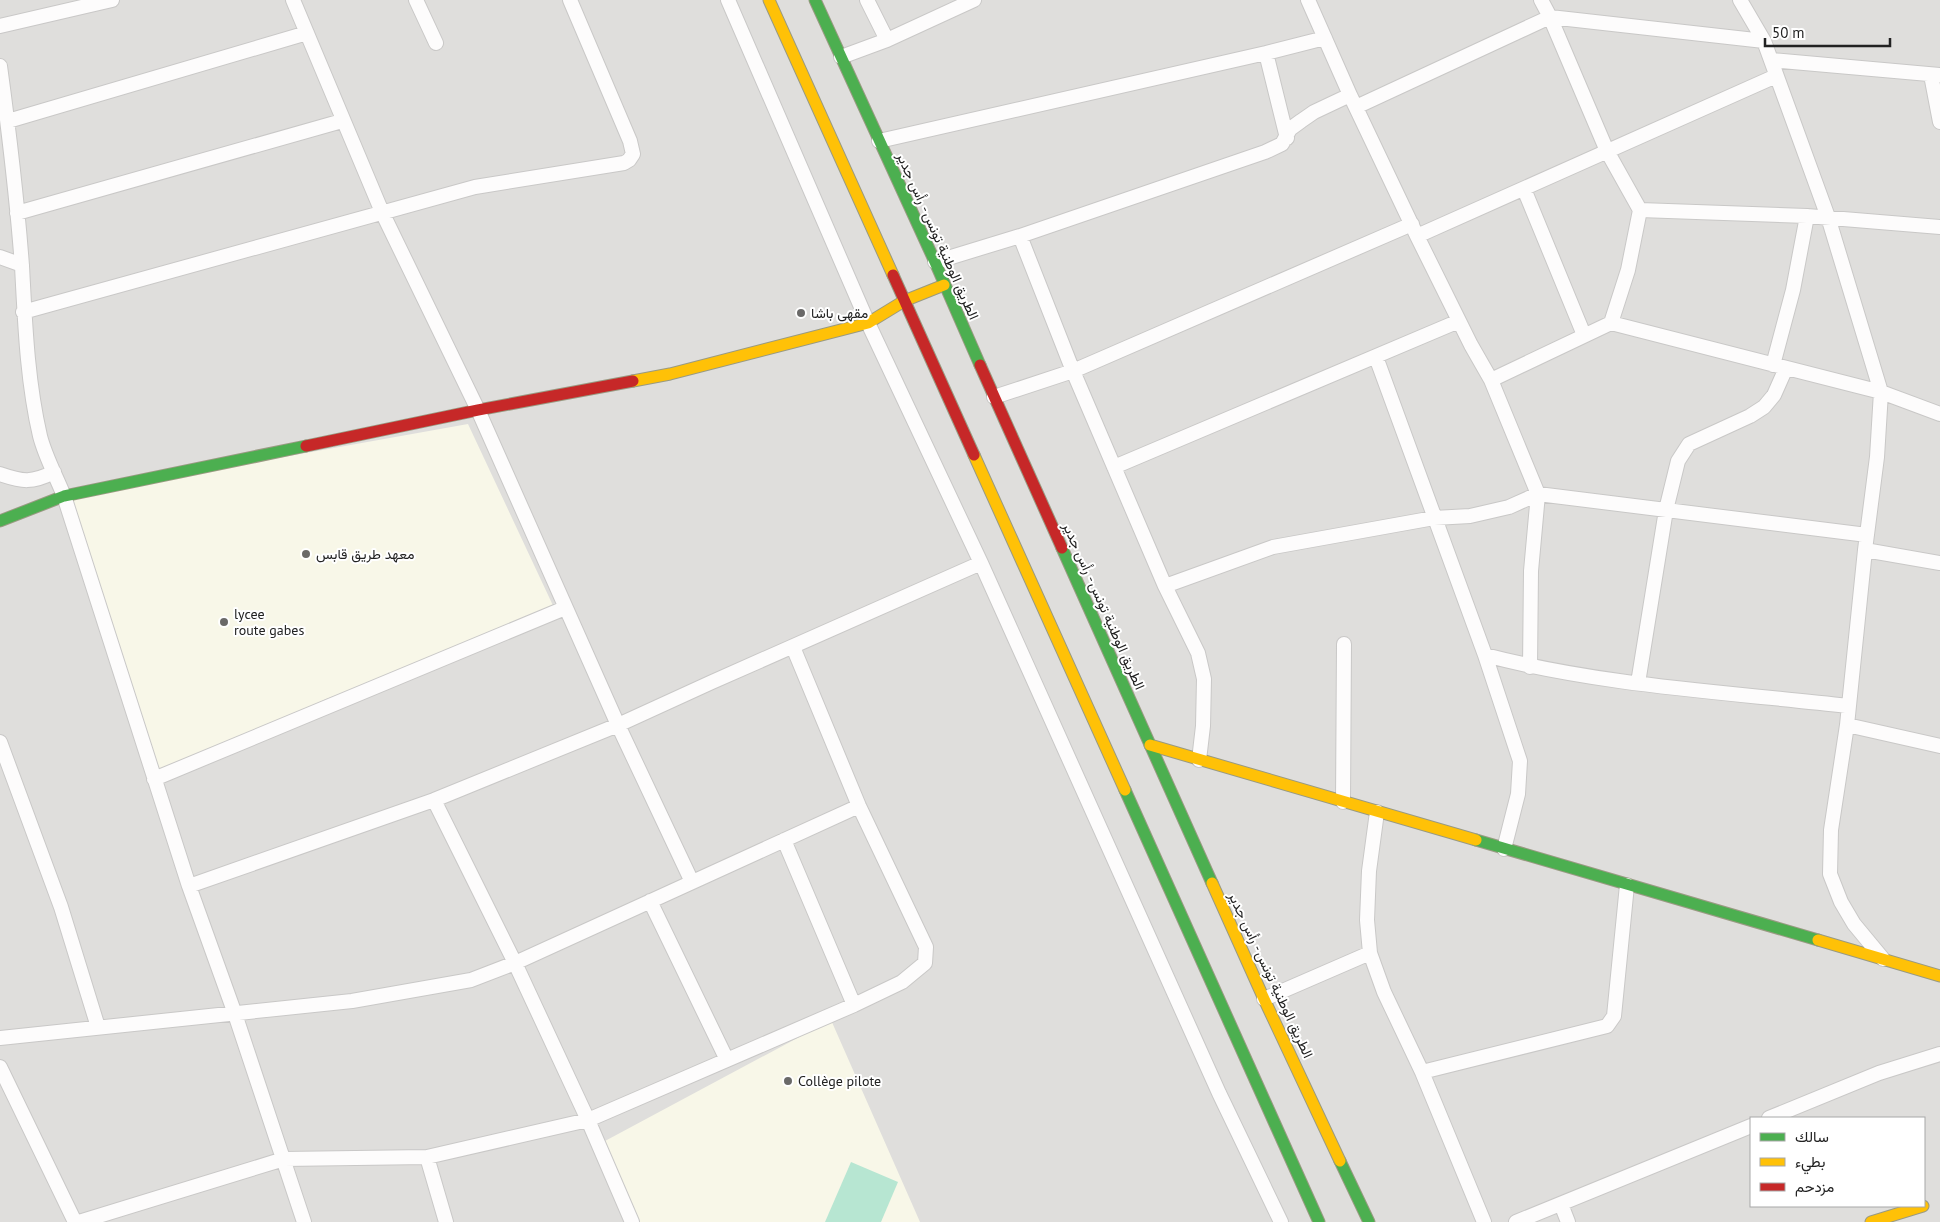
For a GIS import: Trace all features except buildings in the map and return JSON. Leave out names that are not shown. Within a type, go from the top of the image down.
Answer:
[{"type":"main road","points":[[769,0],[1319,1222]]},
{"type":"main road","name":"الطريق الوطنية تونس - رأس جدير","points":[[816,0],[936,262],[944,285],[1264,999],[1369,1222]]},
{"type":"main road","points":[[0,521],[64,496],[478,410],[670,374],[868,323],[904,301],[944,285]]},
{"type":"main road","points":[[1150,745],[1940,976]]},
{"type":"main road","points":[[1871,1222],[1920,1207]]},
{"type":"street","points":[[0,26],[112,0]]},
{"type":"street","points":[[293,0],[342,121],[382,212],[478,410],[618,725],[692,882]]},
{"type":"street","points":[[416,0],[436,43]]},
{"type":"street","points":[[23,312],[475,187],[624,163],[633,154],[630,141],[570,0]]},
{"type":"street","points":[[728,0],[868,323],[981,563],[1214,1084],[1281,1222]]},
{"type":"street","points":[[867,0],[887,40]]},
{"type":"street","points":[[841,57],[887,40],[974,0]]},
{"type":"street","points":[[1308,0],[1414,230],[1459,321],[1491,380],[1538,494],[1531,570],[1530,667]]},
{"type":"street","points":[[1541,0],[1607,151],[1640,210],[1628,270],[1611,323]]},
{"type":"street","points":[[1740,0],[1764,41],[1828,217],[1881,392],[1877,457],[1865,550],[1847,725],[1832,830],[1830,874],[1841,902],[1854,924],[1883,959]]},
{"type":"street","points":[[936,262],[1020,236],[1265,152],[1282,144],[1287,138],[1290,129],[1314,112],[1353,101],[1550,17],[1764,41]]},
{"type":"street","points":[[8,121],[307,33]]},
{"type":"street","points":[[879,141],[1325,38]]},
{"type":"street","points":[[1266,53],[1287,138]]},
{"type":"street","points":[[1771,60],[1936,75],[1940,122]]},
{"type":"street","points":[[0,66],[8,121],[22,265],[23,312],[34,403],[41,438],[64,496],[154,779],[304,1222]]},
{"type":"street","points":[[994,397],[1072,371],[1414,230],[1524,188],[1776,76]]},
{"type":"street","points":[[16,213],[342,121]]},
{"type":"street","points":[[1524,188],[1584,335]]},
{"type":"street","points":[[1640,210],[1828,217],[1940,227]]},
{"type":"street","points":[[1638,683],[1666,510],[1678,461],[1689,444],[1750,416],[1764,407],[1774,395],[1808,216]]},
{"type":"street","points":[[1020,236],[1072,371],[1166,586],[1198,653],[1204,679],[1203,726],[1199,760]]},
{"type":"street","points":[[0,257],[22,265]]},
{"type":"street","points":[[1114,467],[1459,321]]},
{"type":"street","points":[[1491,380],[1611,323],[1881,392],[1940,414]]},
{"type":"street","points":[[1376,357],[1485,655],[1520,761],[1518,794],[1504,849]]},
{"type":"street","points":[[0,474],[15,480],[38,480],[54,472]]},
{"type":"street","points":[[1166,586],[1273,547],[1434,518],[1470,516],[1509,507],[1538,494],[1867,535]]},
{"type":"street","points":[[1865,550],[1940,563]]},
{"type":"street","points":[[190,886],[434,800],[618,725],[981,563]]},
{"type":"street","points":[[154,779],[565,608]]},
{"type":"street","points":[[1343,802],[1344,644]]},
{"type":"street","points":[[79,1222],[284,1159],[427,1156],[588,1120],[902,982],[926,963],[926,947],[859,806],[793,647]]},
{"type":"street","points":[[1485,655],[1530,667],[1638,683],[1848,706]]},
{"type":"street","points":[[1847,725],[1940,746]]},
{"type":"street","points":[[0,742],[61,907],[98,1027]]},
{"type":"street","points":[[434,800],[515,963],[588,1120],[632,1222]]},
{"type":"street","points":[[0,1038],[352,1001],[471,980],[515,963],[859,806]]},
{"type":"street","points":[[1377,812],[1369,871],[1368,920],[1370,953],[1384,992],[1422,1072],[1484,1222]]},
{"type":"street","points":[[784,840],[854,1004]]},
{"type":"street","points":[[1422,1072],[1607,1026],[1614,1016],[1627,885]]},
{"type":"street","points":[[650,902],[727,1060]]},
{"type":"street","points":[[1264,999],[1370,953]]},
{"type":"street","points":[[1771,1117],[1878,1073],[1940,1054]]},
{"type":"street","points":[[0,1067],[75,1222]]},
{"type":"street","points":[[1516,1222],[1750,1126]]},
{"type":"street","points":[[427,1156],[446,1222]]},
{"type":"street","points":[[1561,1204],[1568,1222]]},
{"type":"shaded area","points":[[0,0],[1940,0],[1940,1222],[0,1222]]},
{"type":"shaded area","name":"معهد طريق قابس","points":[[468,424],[556,612],[326,699],[154,779],[64,496]]},
{"type":"shaded area","name":"Collège pilote","points":[[831,1020],[920,1222],[639,1222],[605,1141]]},
{"type":"green space","points":[[851,1162],[898,1182],[881,1222],[825,1222]]},
{"type":"traffic: fast","points":[[815,0],[980,365]]},
{"type":"traffic: fast","points":[[0,521],[64,496],[306,446]]},
{"type":"traffic: fast","points":[[1062,548],[1212,883]]},
{"type":"traffic: fast","points":[[1125,790],[1319,1222]]},
{"type":"traffic: fast","points":[[1476,840],[1818,940]]},
{"type":"traffic: fast","points":[[1340,1161],[1369,1222]]},
{"type":"traffic: slow","points":[[769,0],[893,275]]},
{"type":"traffic: slow","points":[[633,381],[670,374],[868,323],[904,301],[944,285]]},
{"type":"traffic: slow","points":[[974,455],[1125,790]]},
{"type":"traffic: slow","points":[[1150,745],[1476,840]]},
{"type":"traffic: slow","points":[[1212,883],[1340,1161]]},
{"type":"traffic: slow","points":[[1818,940],[1940,976]]},
{"type":"traffic: slow","points":[[1871,1222],[1920,1207]]},
{"type":"traffic: jam","points":[[893,275],[974,455]]},
{"type":"traffic: jam","points":[[980,365],[1062,548]]},
{"type":"traffic: jam","points":[[306,446],[478,410],[633,381]]},
{"type":"place","name":"مقهى باشا","points":[[801,313]]},
{"type":"place","name":"معهد طريق قابس","points":[[306,554]]},
{"type":"place","name":"lycee route gabes","points":[[224,622]]},
{"type":"place","name":"Collège pilote","points":[[788,1081]]}]
